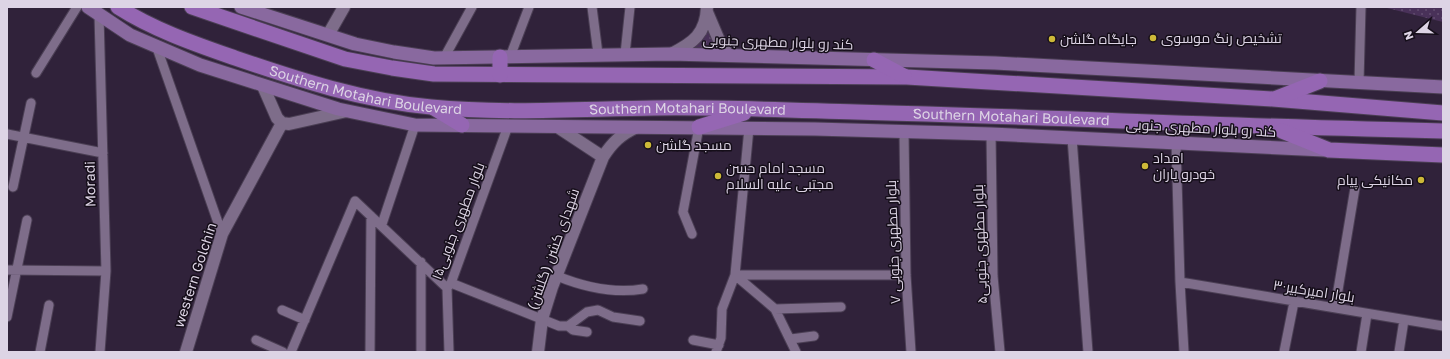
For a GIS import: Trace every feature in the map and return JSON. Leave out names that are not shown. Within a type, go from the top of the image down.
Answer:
[{"type":"main road","name":"کند رو بلوار مطهری جنوبی","points":[[88,7],[99,16],[130,35],[157,48],[200,65],[263,86],[347,111],[415,125],[637,126],[991,134],[1329,150]]},
{"type":"main road","name":"ُSouthern Motahari Boulevard","points":[[118,7],[140,21],[203,46],[265,68],[337,90],[387,101],[431,107],[496,110],[698,108],[754,109],[984,115],[1274,128],[1443,132]]},
{"type":"main road","name":"ُSouthern Motahari Boulevard","points":[[192,7],[344,59],[434,74],[907,77],[1273,99],[1443,113]]},
{"type":"main road","name":"کند رو بلوار مطهری جنوبی","points":[[245,8],[355,44],[394,52],[444,58],[598,54],[671,54],[1003,64],[1443,87]]},
{"type":"main road","points":[[500,75],[505,57]]},
{"type":"main road","points":[[874,60],[907,77]]},
{"type":"main road","points":[[1273,99],[1320,81]]},
{"type":"main road","points":[[1385,109],[1411,101],[1443,102]]},
{"type":"main road","points":[[431,107],[462,125]]},
{"type":"main road","points":[[699,127],[754,109]]},
{"type":"main road","points":[[1274,128],[1329,150],[1443,154]]},
{"type":"street","points":[[36,73],[77,7]]},
{"type":"street","points":[[328,36],[344,7]]},
{"type":"street","points":[[444,58],[472,7]]},
{"type":"street","points":[[505,57],[529,7]]},
{"type":"street","points":[[592,7],[598,54]]},
{"type":"street","points":[[625,54],[630,7]]},
{"type":"street","points":[[1359,82],[1361,7]]},
{"type":"street","points":[[671,54],[688,45],[696,38],[702,30],[707,9]]},
{"type":"street","points":[[707,9],[718,38],[728,56]]},
{"type":"street","name":"Moradi","points":[[99,16],[106,271],[100,352]]},
{"type":"street","points":[[157,48],[222,234]]},
{"type":"street","points":[[263,86],[277,118],[282,123],[294,123],[347,111]]},
{"type":"street","points":[[13,187],[30,103]]},
{"type":"street","name":"western Golchin","points":[[186,352],[222,234],[282,123]]},
{"type":"street","points":[[382,224],[415,125]]},
{"type":"street","name":"بلوار مطهری جنوبی۱۵","points":[[449,352],[449,285],[508,126]]},
{"type":"street","points":[[556,126],[603,158]]},
{"type":"street","name":"شهدای کشن (گلشن)","points":[[538,352],[542,319],[557,276],[603,158],[612,143],[625,132],[637,126]]},
{"type":"street","points":[[692,234],[683,212],[699,127]]},
{"type":"street","points":[[693,340],[718,349],[722,309],[735,275],[749,128]]},
{"type":"street","name":"۷ بلوار مطهری جنوبی","points":[[904,132],[906,275],[912,352]]},
{"type":"street","points":[[7,134],[103,154]]},
{"type":"street","name":"۵بلوار مطهری جنوبی","points":[[991,134],[993,276],[1000,352]]},
{"type":"street","points":[[1072,138],[1088,352]]},
{"type":"street","points":[[1176,143],[1180,282],[1184,352]]},
{"type":"street","points":[[1336,308],[1355,188]]},
{"type":"street","points":[[291,352],[355,201],[382,224],[420,262],[449,285],[559,326],[568,326],[587,312],[598,310],[613,317],[640,321]]},
{"type":"street","points":[[370,352],[371,216]]},
{"type":"street","points":[[7,317],[28,220]]},
{"type":"street","points":[[420,262],[420,352]]},
{"type":"street","points":[[7,270],[106,271]]},
{"type":"street","points":[[735,275],[906,275]]},
{"type":"street","points":[[735,275],[776,309],[796,352]]},
{"type":"street","points":[[557,276],[579,285],[603,289],[628,292],[643,289]]},
{"type":"street","name":"بلوار امیرکبیر۳۰","points":[[1180,282],[1443,326]]},
{"type":"street","points":[[1284,352],[1294,302]]},
{"type":"street","points":[[40,352],[49,305]]},
{"type":"street","points":[[776,309],[841,308]]},
{"type":"street","points":[[282,310],[305,320]]},
{"type":"street","points":[[1361,352],[1367,314]]},
{"type":"street","points":[[1399,352],[1404,320]]},
{"type":"street","points":[[568,326],[573,330],[587,332]]},
{"type":"street","points":[[791,339],[814,336]]},
{"type":"street","points":[[256,340],[283,352]]},
{"type":"shaded area","points":[[1383,7],[1443,7],[1443,22]]},
{"type":"shaded area","points":[[708,28],[721,52],[691,50]]},
{"type":"place","name":"تشخیص رنگ موسوی","points":[[1153,38]]},
{"type":"place","name":"جایگاه گلشن","points":[[1052,39]]},
{"type":"place","name":"مسجد گلشن","points":[[648,145]]},
{"type":"place","name":"امداد خودرو یاران","points":[[1145,166]]},
{"type":"place","name":"مسجد امام حسن مجتبی علیه السلام","points":[[718,176]]},
{"type":"place","name":"مکانیکی پیام","points":[[1421,180]]}]
